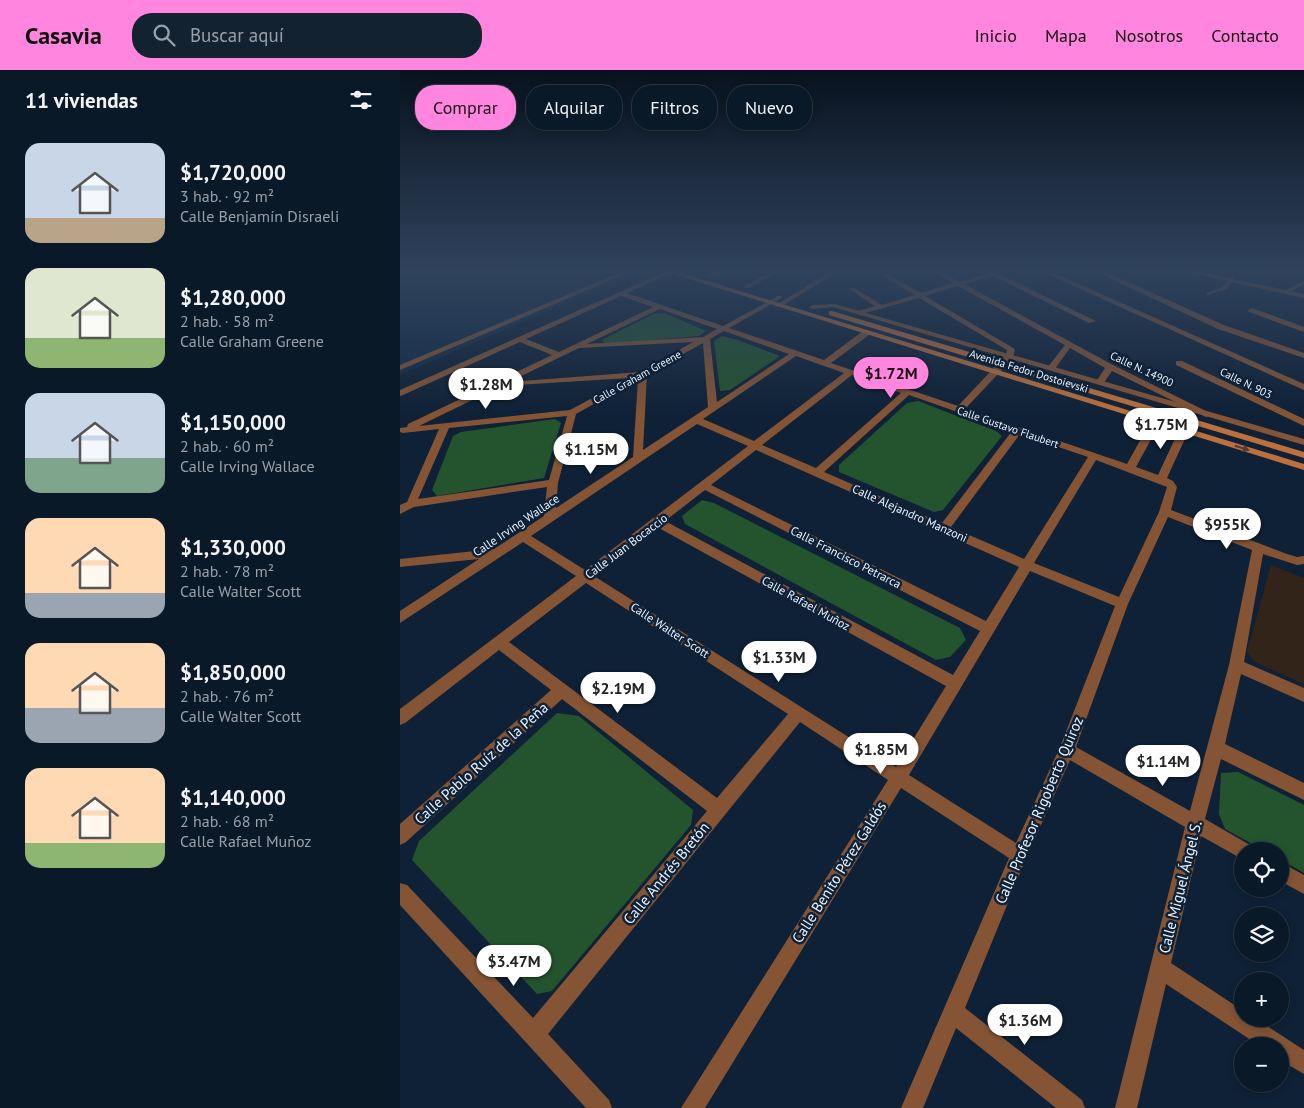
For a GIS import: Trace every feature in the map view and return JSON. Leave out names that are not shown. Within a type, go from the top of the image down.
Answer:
[{"type":"main road","name":"Avenida Fedor Dostoievski","points":[[824,317],[866,333],[1304,467]]},
{"type":"main road","name":"Avenida Fedor Dostoievski","points":[[847,317],[1304,455]]},
{"type":"street","points":[[400,368],[520,317]]},
{"type":"street","points":[[400,393],[568,317]]},
{"type":"street","points":[[401,431],[637,317]]},
{"type":"street","name":"Calle Gustavo Flaubert","points":[[692,317],[1161,479]]},
{"type":"street","name":"Calle Graham Greene","points":[[401,431],[572,413],[746,317]]},
{"type":"street","points":[[876,317],[1304,442]]},
{"type":"street","points":[[959,317],[1006,344],[1012,351],[1010,356],[959,410]]},
{"type":"street","name":"Calle N. 14900","points":[[1019,317],[1110,367],[1211,416]]},
{"type":"street","points":[[1085,317],[1092,321]]},
{"type":"street","points":[[1147,317],[1304,387]]},
{"type":"street","points":[[1200,317],[1221,327],[1266,340],[1304,356]]},
{"type":"street","points":[[1271,317],[1304,330]]},
{"type":"street","points":[[825,363],[866,333]]},
{"type":"street","points":[[520,338],[558,355]]},
{"type":"street","points":[[574,348],[706,339],[713,409]]},
{"type":"street","points":[[1051,368],[1069,345]]},
{"type":"street","name":"Calle Irving Wallace","points":[[400,618],[796,353]]},
{"type":"street","name":"Calle N. 903","points":[[1179,363],[1304,424]]},
{"type":"street","points":[[1100,382],[1110,367]]},
{"type":"street","name":"Calle Juan Bocaccio","points":[[400,718],[705,486],[756,444],[851,372]]},
{"type":"street","points":[[495,386],[643,374],[638,459]]},
{"type":"street","points":[[818,472],[907,392]]},
{"type":"street","points":[[1130,468],[1161,412]]},
{"type":"street","points":[[549,518],[553,483],[572,413]]},
{"type":"street","name":"Calle Alejandro Manzoni","points":[[697,420],[756,444],[1026,565],[1122,604]]},
{"type":"street","points":[[411,504],[446,427]]},
{"type":"street","points":[[944,528],[1018,430]]},
{"type":"street","points":[[1184,430],[1161,479],[1172,487],[1165,512],[1285,558],[1297,561],[1304,560]]},
{"type":"street","name":"Calle Benito Pérez Galdós","points":[[692,1108],[898,778],[987,628],[1093,456]]},
{"type":"street","points":[[400,510],[411,504],[553,483]]},
{"type":"street","name":"Calle Francisco Petrarca","points":[[705,486],[987,628]]},
{"type":"street","name":"Calle Profesor Rigoberto Quiroz","points":[[912,1108],[1019,855],[1067,750],[1122,604],[1165,512]]},
{"type":"street","name":"Calle Rafael Muñoz","points":[[658,522],[954,683]]},
{"type":"street","name":"Calle Walter Scott","points":[[523,536],[1019,855]]},
{"type":"street","name":"Calle Miguel Ángel S.","points":[[1126,1108],[1195,823],[1236,665],[1258,548]]},
{"type":"street","points":[[400,563],[498,552]]},
{"type":"street","points":[[499,642],[718,809]]},
{"type":"street","points":[[1236,665],[1304,695]]},
{"type":"street","name":"Calle Pablo Ruíz de la Peña","points":[[400,836],[562,690]]},
{"type":"street","name":"Calle Andrés Bretón","points":[[534,1034],[798,713]]},
{"type":"street","points":[[1216,748],[1304,792]]},
{"type":"street","points":[[1067,750],[1234,845]]},
{"type":"street","points":[[1289,876],[1304,885]]},
{"type":"street","points":[[400,892],[601,1108]]},
{"type":"street","points":[[1160,968],[1265,1037]]},
{"type":"street","points":[[953,1012],[1074,1108]]},
{"type":"street","points":[[1289,1053],[1304,1063]]},
{"type":"shaded area","points":[[400,317],[533,317],[400,375]]},
{"type":"shaded area","points":[[1271,565],[1304,578],[1304,684],[1253,661],[1247,652]]},
{"type":"green space","points":[[646,317],[674,317],[706,331],[699,336],[605,344],[602,340]]},
{"type":"green space","points":[[722,336],[780,356],[730,390],[720,391],[714,341]]},
{"type":"green space","points":[[918,401],[996,431],[1002,436],[943,510],[934,512],[839,472],[839,465],[907,403]]},
{"type":"green space","points":[[555,419],[561,423],[544,478],[437,496],[432,490],[453,436],[461,432]]},
{"type":"green space","points":[[702,500],[714,503],[960,628],[966,640],[950,657],[936,660],[685,524],[682,516]]},
{"type":"green space","points":[[557,713],[579,716],[693,810],[691,825],[552,991],[537,994],[412,860],[419,841]]},
{"type":"green space","points":[[1238,772],[1304,805],[1304,873],[1289,864],[1289,842],[1249,842],[1225,829],[1219,814],[1221,773]]}]
